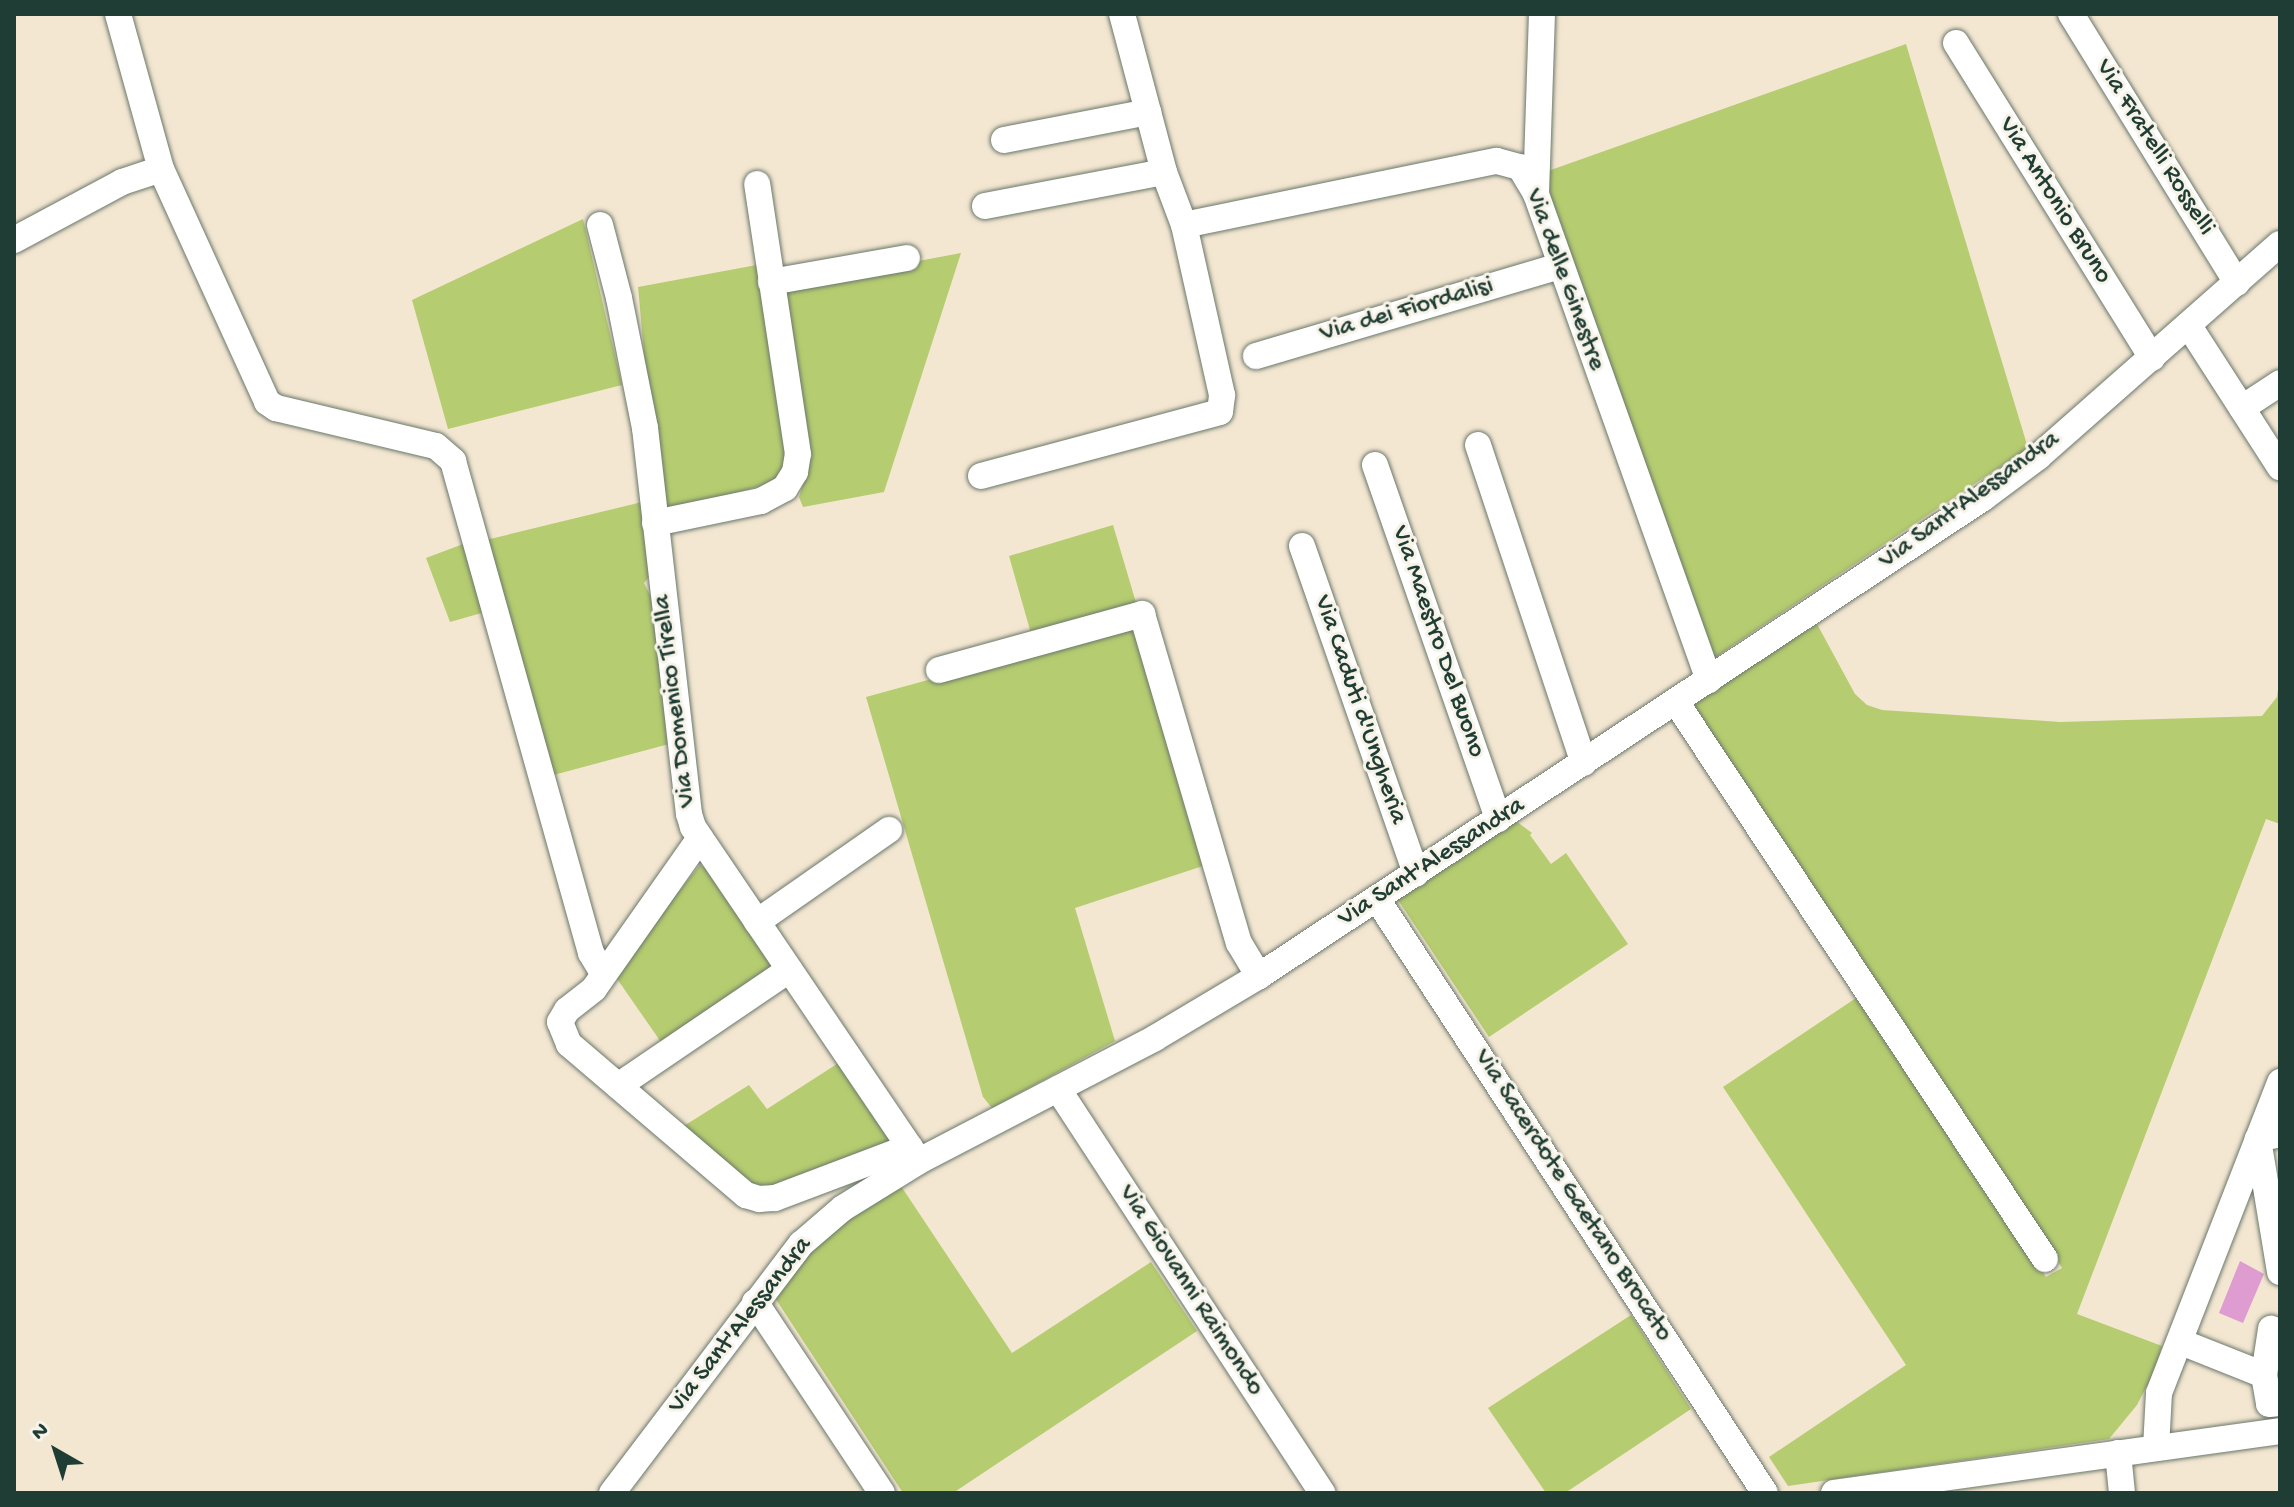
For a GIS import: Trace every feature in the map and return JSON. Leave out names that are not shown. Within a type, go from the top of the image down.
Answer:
[{"type":"street","points":[[118,14],[161,169],[267,402],[276,408],[436,446],[453,461],[591,953],[603,973]]},
{"type":"street","points":[[981,476],[1220,412],[1222,395],[1184,225],[1164,172],[1122,14]]},
{"type":"street","points":[[1536,194],[1542,14]]},
{"type":"street","name":"Via Fratelli Rosselli","points":[[2071,14],[2237,283]]},
{"type":"street","name":"Via Antonio Bruno","points":[[1956,43],[2152,358]]},
{"type":"street","points":[[1004,140],[1148,112]]},
{"type":"street","name":"Via delle Ginestre","points":[[1184,225],[1497,161],[1520,167],[1536,194],[1559,266],[1709,680]]},
{"type":"street","points":[[14,240],[122,182],[161,169]]},
{"type":"street","points":[[985,206],[1164,172]]},
{"type":"street","points":[[655,523],[761,501],[785,488],[795,472],[798,454],[757,184]]},
{"type":"street","name":"Via Domenico Tirella","points":[[600,225],[619,298],[645,428],[689,814],[700,838],[915,1154]]},
{"type":"street","name":"Via Sant'Alessandra","points":[[612,1493],[801,1244],[915,1154],[1058,1089],[1155,1038],[1259,976],[1983,498],[2038,457],[2280,244]]},
{"type":"street","points":[[771,282],[907,258]]},
{"type":"street","name":"Via dei Fiordalisi","points":[[1256,356],[1559,266]]},
{"type":"street","points":[[2189,326],[2280,467]]},
{"type":"street","points":[[2242,408],[2280,383]]},
{"type":"street","points":[[1478,445],[1584,763]]},
{"type":"street","name":"Via Maestro Del Buono","points":[[1375,465],[1498,819]]},
{"type":"street","name":"Via Caduti d'Ungheria","points":[[1302,546],[1416,874]]},
{"type":"street","points":[[939,670],[1142,614],[1239,943],[1259,976]]},
{"type":"street","points":[[1676,702],[2045,1259]]},
{"type":"street","points":[[757,922],[889,830]]},
{"type":"street","points":[[700,838],[594,989],[567,1010],[560,1022],[560,1030],[569,1044],[746,1195],[759,1199],[775,1198],[915,1154]]},
{"type":"street","name":"Via Sacerdote Gaetano Brocato","points":[[1377,899],[1765,1493]]},
{"type":"street","points":[[618,1086],[789,970]]},
{"type":"street","points":[[2156,1448],[2159,1393],[2269,1136],[2280,1082]]},
{"type":"street","name":"Via Giovanni Raimondo","points":[[1058,1089],[1322,1493]]},
{"type":"street","points":[[2269,1136],[2277,1273],[2280,1272]]},
{"type":"street","points":[[755,1302],[882,1493]]},
{"type":"street","points":[[2271,1329],[2264,1375],[2269,1404],[2280,1403]]},
{"type":"street","points":[[2181,1342],[2264,1375]]},
{"type":"street","points":[[1834,1493],[2280,1431]]},
{"type":"street","points":[[2118,1453],[2122,1493]]},
{"type":"green space","points":[[1906,44],[2028,448],[1714,658],[1550,206],[1548,171]]},
{"type":"green space","points":[[583,219],[622,385],[448,429],[412,300]]},
{"type":"green space","points":[[961,253],[884,492],[803,507],[799,497],[808,467],[780,287]]},
{"type":"green space","points":[[762,264],[791,458],[782,480],[666,512],[648,396],[638,287]]},
{"type":"green space","points":[[642,502],[650,576],[644,583],[653,601],[669,744],[535,780],[499,608],[450,622],[426,558],[479,538],[490,539]]},
{"type":"green space","points":[[1113,525],[1137,606],[1032,637],[1009,556]]},
{"type":"green space","points":[[1136,623],[1209,864],[1075,908],[1115,1041],[992,1108],[983,1097],[866,697]]},
{"type":"green space","points":[[1817,624],[1855,694],[1867,705],[1882,710],[2060,722],[2262,716],[2277,697],[2280,674],[2280,824],[2266,819],[2077,1314],[2162,1346],[2155,1370],[2137,1405],[2109,1439],[1788,1486],[1769,1457],[1906,1365],[1723,1087],[1862,994],[2046,1277],[2062,1268],[1696,714],[1694,700]]},
{"type":"green space","points":[[1513,819],[1532,833],[1530,835],[1551,864],[1566,853],[1628,944],[1489,1037],[1396,897]]},
{"type":"green space","points":[[700,865],[707,869],[776,969],[663,1045],[613,973]]},
{"type":"green space","points":[[840,1062],[898,1147],[772,1191],[757,1189],[679,1129],[749,1085],[767,1109]]},
{"type":"green space","points":[[901,1186],[1012,1353],[1151,1262],[1197,1331],[953,1493],[903,1493],[775,1298],[806,1255],[837,1226]]},
{"type":"green space","points":[[1631,1315],[1691,1409],[1565,1493],[1546,1493],[1488,1408]]},
{"type":"building","points":[[2240,1261],[2264,1274],[2243,1323],[2219,1313]]}]
